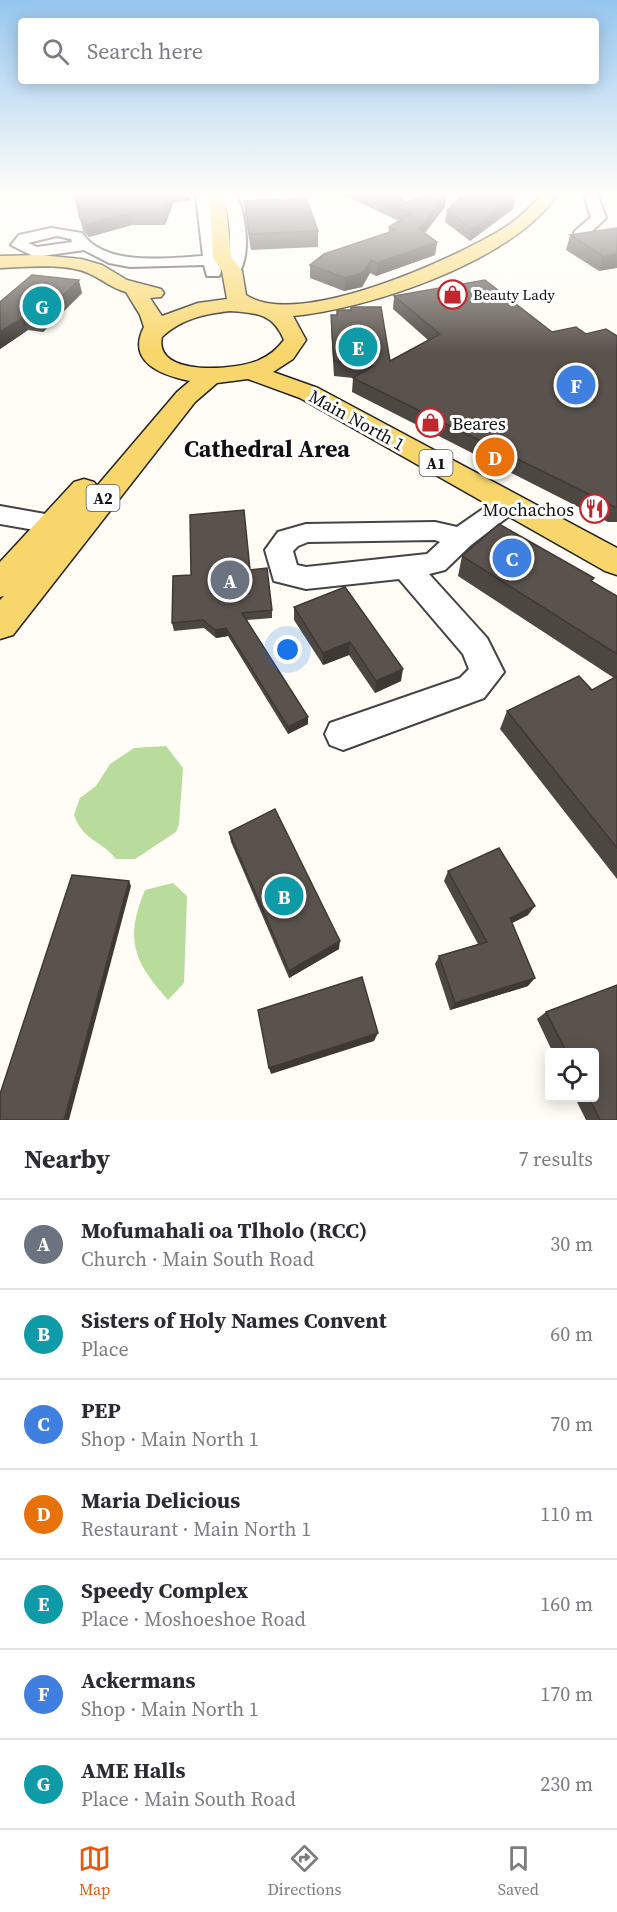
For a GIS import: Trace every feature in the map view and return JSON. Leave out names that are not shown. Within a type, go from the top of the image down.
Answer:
[{"type":"main road","points":[[0,262],[40,261],[81,265],[95,269],[134,289],[197,306],[214,288],[219,265],[219,247]]},
{"type":"main road","points":[[270,312],[332,304],[427,274],[486,247]]},
{"type":"main road","points":[[219,265],[236,298],[248,306]]},
{"type":"main road","points":[[134,289],[151,315],[154,327],[150,336]]},
{"type":"main road","points":[[291,343],[332,304]]},
{"type":"main road","name":"A1","points":[[197,306],[248,306],[270,312],[290,324],[291,343],[266,368],[251,372],[211,376],[176,370],[158,361],[150,349],[150,336],[168,319],[197,306]]},
{"type":"main road","name":"Main North 1","points":[[291,343],[326,388],[617,546]]},
{"type":"main road","name":"A2","points":[[0,584],[168,396],[176,370]]},
{"type":"main road","name":"Main North 1","points":[[251,372],[309,393],[617,563]]},
{"type":"main road","name":"A2","points":[[0,625],[186,397],[211,376]]},
{"type":"street","points":[[90,247],[101,256],[126,263],[219,265],[236,263],[237,247]]},
{"type":"street","points":[[215,247],[219,265]]},
{"type":"street","points":[[461,538],[435,531],[306,534],[288,539],[279,550],[284,573],[306,578],[435,563],[461,538],[509,503]]},
{"type":"street","points":[[0,515],[52,524]]},
{"type":"street","points":[[343,734],[471,688],[487,672],[476,647],[406,568]]},
{"type":"green space","points":[[166,746],[183,768],[179,824],[176,832],[135,859],[116,859],[87,835],[78,824],[74,815],[80,798],[96,786],[110,764],[134,748]]},
{"type":"green space","points":[[173,883],[187,896],[184,983],[168,1000],[140,962],[134,937],[135,923],[145,890]]},
{"type":"building","points":[[344,247],[422,247],[377,263],[371,260],[362,273],[345,278],[310,265],[324,254]]},
{"type":"building","points":[[589,247],[617,247],[617,254],[603,256]]},
{"type":"building","points":[[32,275],[79,280],[39,318],[24,317],[0,332],[0,302]]},
{"type":"building","points":[[485,280],[552,332],[576,327],[586,334],[606,329],[617,336],[617,507],[353,378],[373,366],[334,361],[331,315],[337,315],[337,310],[351,310],[351,307],[381,307],[390,361],[440,334],[394,296]]},
{"type":"building","points":[[244,510],[250,570],[267,568],[272,610],[242,613],[308,717],[288,727],[226,628],[215,630],[203,620],[172,623],[173,576],[191,575],[190,515]]},
{"type":"building","points":[[499,524],[594,578],[591,581],[617,596],[617,654],[462,556]]},
{"type":"building","points":[[345,587],[403,669],[376,681],[350,642],[323,653],[294,607]]},
{"type":"building","points":[[579,676],[592,690],[617,676],[617,848],[507,711]]},
{"type":"building","points":[[275,809],[340,941],[289,971],[229,832]]},
{"type":"building","points":[[499,848],[535,906],[510,918],[535,978],[455,1003],[439,956],[487,942],[448,871]]},
{"type":"building","points":[[72,875],[129,881],[64,1120],[0,1120],[0,1094]]},
{"type":"building","points":[[362,977],[378,1033],[269,1068],[258,1010]]},
{"type":"building","points":[[617,985],[617,1120],[600,1120],[591,1102],[599,1102],[599,1048],[564,1048],[546,1012]]},
{"type":"place","name":"Beauty Lady","points":[[452,294]]},
{"type":"place","name":"AME Halls","points":[[42,306]]},
{"type":"place","name":"Speedy Complex","points":[[358,347]]},
{"type":"place","name":"Ackermans","points":[[576,385]]},
{"type":"place","name":"Beares","points":[[431,423]]},
{"type":"place","name":"Maria Delicious","points":[[495,457]]},
{"type":"place","name":"Mochachos","points":[[595,509]]},
{"type":"place","name":"PEP","points":[[512,558]]},
{"type":"place","name":"Mofumahali oa Tlholo (RCC)","points":[[230,580]]},
{"type":"place","name":"Sisters of Holy Names Convent","points":[[284,896]]},
{"type":"district","name":"Cathedral Area","points":[[267,448]]}]
